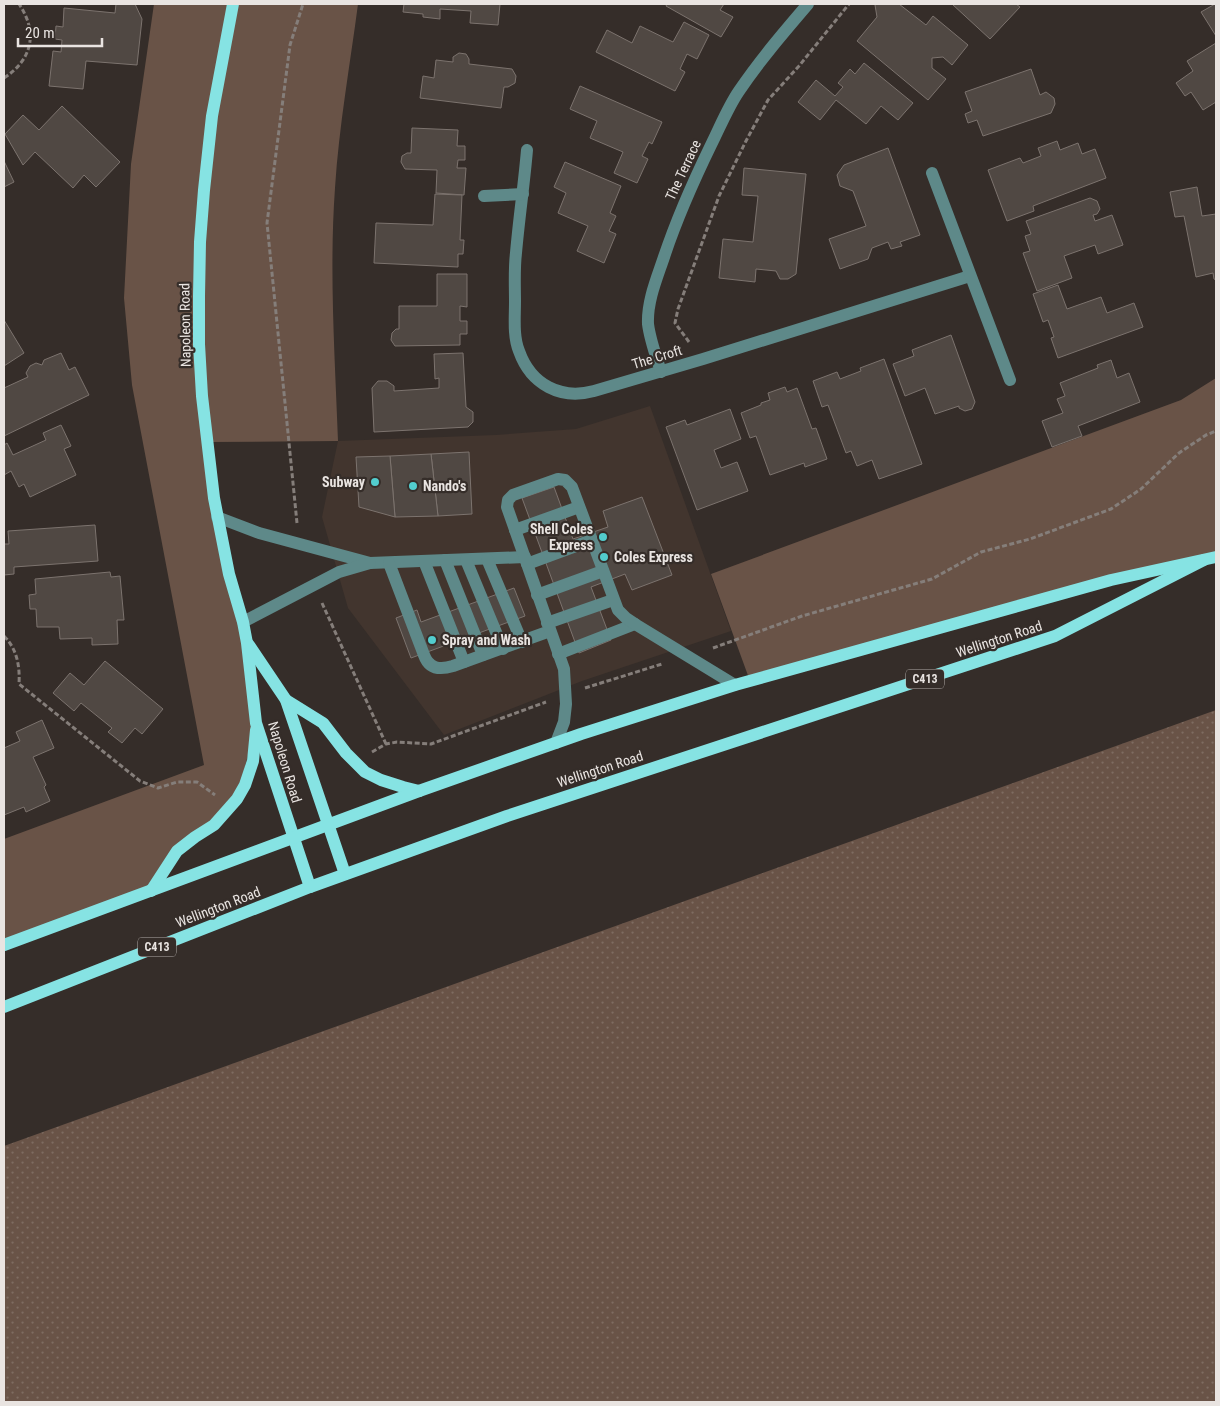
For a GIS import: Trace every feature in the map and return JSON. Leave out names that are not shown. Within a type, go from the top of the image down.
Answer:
[{"type":"main road","name":"Napoleon Road","points":[[233,4],[212,116],[204,190],[200,242],[202,396],[217,517],[229,574],[247,643],[256,723],[310,887]]},
{"type":"main road","name":"Wellington Road","points":[[4,945],[419,791],[556,743],[735,685],[1111,580],[1210,559]]},
{"type":"main road","name":"Wellington Road","points":[[4,1007],[310,887],[516,813],[1055,636],[1210,559]]},
{"type":"main road","name":"Napoleon Road","points":[[247,643],[286,700],[345,874]]},
{"type":"main road","points":[[286,700],[323,723],[346,753],[365,772],[381,780],[419,791]]},
{"type":"main road","points":[[151,891],[177,851],[195,836],[214,825],[237,799],[253,762],[256,723]]},
{"type":"street","name":"The Terrace","points":[[661,372],[651,342],[648,323],[649,308],[652,292],[674,226],[722,121],[738,92],[808,4]]},
{"type":"street","name":"The Croft","points":[[527,150],[516,254],[516,337],[518,351],[530,372],[538,380],[558,392],[582,394],[661,372],[970,276]]},
{"type":"street","points":[[932,173],[1010,380]]},
{"type":"street","points":[[484,196],[523,194]]},
{"type":"street","points":[[556,743],[564,722],[566,704],[564,669],[507,507],[508,500],[514,495],[558,480],[565,480],[572,486],[618,610],[635,624],[735,685]]},
{"type":"street","points":[[515,530],[579,507]]},
{"type":"street","points":[[217,517],[259,533],[370,563]]},
{"type":"street","points":[[243,622],[339,572],[370,563],[487,559],[526,560],[592,540]]},
{"type":"street","points":[[487,559],[522,642]]},
{"type":"street","points":[[445,560],[483,655]]},
{"type":"street","points":[[466,560],[503,648]]},
{"type":"street","points":[[424,561],[464,662]]},
{"type":"street","points":[[389,562],[426,661],[430,666],[437,668],[446,668],[522,642],[549,627],[614,600]]},
{"type":"street","points":[[537,595],[603,571]]},
{"type":"street","points":[[558,654],[635,624]]},
{"type":"path","points":[[4,78],[14,71],[23,60],[31,39],[28,20],[19,4]]},
{"type":"path","points":[[298,525],[267,223],[290,45],[303,4]]},
{"type":"path","points":[[703,359],[675,323],[678,309],[719,196],[768,100],[799,66],[849,4]]},
{"type":"path","points":[[358,765],[373,751],[386,744],[397,742],[431,744],[565,694],[688,656],[802,616],[932,579],[981,552],[1030,540],[1111,509],[1141,489],[1179,453],[1206,435],[1216,431]]},
{"type":"path","points":[[322,602],[386,744]]},
{"type":"path","points":[[4,636],[10,642],[17,658],[20,674],[19,684],[140,781],[158,788],[177,782],[197,782],[219,798]]},
{"type":"shaded area","points":[[154,4],[358,4],[339,142],[333,220],[333,314],[338,441],[208,442],[256,723],[237,799],[195,837],[151,891],[4,945],[4,839],[204,765],[132,385],[124,298],[131,164]]},
{"type":"shaded area","points":[[1216,378],[1216,556],[750,681],[711,574],[1181,400]]},
{"type":"shaded area","points":[[650,406],[731,631],[582,681],[444,735],[348,608],[322,517],[338,441],[496,435],[576,429]]},
{"type":"shaded area","points":[[1216,710],[1216,1402],[4,1402],[4,1146]]},
{"type":"building","points":[[116,4],[135,4],[142,19],[137,65],[86,61],[83,89],[49,86],[53,51],[61,52],[62,40],[55,39],[56,26],[63,27],[64,8],[115,13]]},
{"type":"building","points":[[404,4],[500,4],[498,25],[470,23],[471,11],[440,9],[440,19],[423,17],[423,14],[403,12]]},
{"type":"building","points":[[667,4],[724,4],[720,10],[733,17],[721,37],[666,6]]},
{"type":"building","points":[[899,4],[926,25],[933,16],[968,45],[952,65],[943,57],[932,58],[932,68],[946,79],[928,100],[857,41],[877,17],[875,5]]},
{"type":"building","points":[[952,4],[1016,4],[1020,7],[990,39]]},
{"type":"building","points":[[1216,4],[1216,36],[1201,12]]},
{"type":"building","points":[[684,22],[709,35],[697,59],[687,54],[680,69],[685,72],[675,91],[596,52],[607,30],[632,43],[640,26],[673,42]]},
{"type":"building","points":[[1216,43],[1216,102],[1203,110],[1191,92],[1185,96],[1176,83],[1193,71],[1187,61]]},
{"type":"building","points":[[459,53],[466,54],[469,64],[512,69],[516,76],[515,83],[504,87],[501,108],[420,98],[423,76],[434,78],[436,60],[453,62],[453,57]]},
{"type":"building","points":[[864,63],[913,103],[898,120],[881,106],[866,124],[836,100],[820,120],[798,102],[816,80],[835,96],[843,87],[838,83],[850,69],[855,74]]},
{"type":"building","points":[[1031,69],[1040,95],[1046,92],[1054,98],[1055,104],[1051,113],[983,136],[977,120],[968,123],[965,114],[972,111],[965,92]]},
{"type":"building","points":[[580,86],[662,122],[652,144],[649,142],[642,156],[648,159],[637,183],[614,173],[623,152],[590,138],[597,121],[570,109]]},
{"type":"building","points":[[62,106],[120,162],[96,187],[84,175],[73,188],[35,152],[23,165],[5,134],[23,115],[39,130]]},
{"type":"building","points":[[412,128],[458,130],[457,146],[465,146],[465,160],[458,160],[457,168],[466,168],[464,195],[436,193],[437,170],[405,169],[401,162],[402,156],[411,153]]},
{"type":"building","points":[[1057,141],[1060,150],[1078,143],[1082,154],[1095,149],[1106,178],[1033,206],[1034,211],[1007,221],[988,170],[1020,158],[1023,163],[1041,156],[1038,148]]},
{"type":"building","points":[[888,148],[920,235],[900,242],[902,246],[891,249],[888,242],[872,248],[868,259],[840,269],[829,239],[866,226],[853,191],[840,186],[837,175],[844,165]]},
{"type":"building","points":[[4,161],[14,182],[4,187]]},
{"type":"building","points":[[565,162],[621,186],[610,213],[616,216],[609,231],[616,234],[604,263],[577,251],[588,226],[558,213],[566,193],[554,187]]},
{"type":"building","points":[[744,168],[806,174],[796,274],[788,279],[780,279],[776,271],[756,269],[755,282],[719,278],[723,239],[753,242],[758,196],[742,195]]},
{"type":"building","points":[[1197,187],[1202,216],[1216,214],[1216,280],[1213,273],[1196,277],[1184,216],[1175,217],[1170,192]]},
{"type":"building","points":[[435,194],[462,195],[460,240],[464,240],[463,254],[458,254],[458,267],[374,263],[376,223],[433,225]]},
{"type":"building","points":[[1090,198],[1097,201],[1100,209],[1097,214],[1093,215],[1095,221],[1112,215],[1123,245],[1098,254],[1095,245],[1064,256],[1072,278],[1037,291],[1023,253],[1030,251],[1025,236],[1031,234],[1026,221]]},
{"type":"building","points":[[437,274],[467,274],[467,307],[460,306],[460,321],[467,321],[467,334],[460,334],[460,345],[395,346],[391,340],[392,333],[399,329],[399,306],[437,306]]},
{"type":"building","points":[[1058,285],[1067,309],[1101,297],[1107,313],[1134,303],[1143,327],[1058,358],[1051,338],[1054,337],[1048,320],[1043,322],[1033,294]]},
{"type":"building","points":[[4,320],[24,353],[4,366]]},
{"type":"building","points":[[951,335],[975,402],[972,409],[965,411],[959,408],[959,406],[935,414],[925,388],[905,396],[893,364],[914,356],[912,350]]},
{"type":"building","points":[[61,353],[69,370],[75,367],[89,395],[4,436],[4,388],[28,377],[26,373],[30,366],[36,363],[42,365],[44,360]]},
{"type":"building","points":[[463,353],[466,407],[473,412],[473,422],[468,427],[374,432],[372,388],[378,381],[387,381],[394,386],[394,391],[439,388],[439,378],[435,379],[434,354]]},
{"type":"building","points":[[884,359],[922,464],[879,479],[872,460],[857,466],[851,451],[846,453],[828,405],[822,407],[813,381],[837,372],[840,379],[861,371],[860,368]]},
{"type":"building","points":[[1111,360],[1117,378],[1129,373],[1140,402],[1078,426],[1082,436],[1052,447],[1042,421],[1063,413],[1057,399],[1065,396],[1060,383],[1098,368],[1097,365]]},
{"type":"building","points":[[785,387],[787,392],[797,388],[812,429],[816,428],[827,459],[805,467],[804,463],[770,475],[756,436],[750,438],[741,413],[770,400],[768,393]]},
{"type":"building","points":[[730,409],[741,439],[714,450],[721,468],[737,462],[748,491],[697,510],[666,427],[685,420],[687,425]]},
{"type":"building","points":[[61,425],[71,446],[64,449],[76,475],[30,497],[24,484],[19,487],[11,471],[4,475],[4,445],[7,443],[13,455],[46,440],[43,433]]},
{"type":"building","points":[[469,452],[472,514],[438,516],[431,454]]},
{"type":"building","name":"Nando's","points":[[431,454],[438,516],[395,517],[390,456]]},
{"type":"building","name":"Subway","points":[[390,456],[395,517],[359,507],[356,457]]},
{"type":"building","name":"Coles Express","points":[[554,487],[573,539],[608,527],[603,511],[642,497],[672,575],[632,590],[625,574],[591,587],[611,640],[579,653],[522,498]]},
{"type":"building","points":[[95,525],[98,561],[14,567],[14,574],[4,575],[4,544],[9,544],[8,531]]},
{"type":"building","points":[[110,572],[111,577],[120,576],[124,620],[117,620],[118,644],[92,645],[92,638],[60,639],[59,627],[37,627],[36,609],[30,609],[29,595],[36,594],[35,579]]},
{"type":"building","name":"Spray and Wash","points":[[514,588],[525,616],[411,658],[396,618],[417,610],[421,622]]},
{"type":"building","points":[[105,661],[163,709],[142,734],[135,728],[122,743],[108,732],[112,728],[81,703],[74,711],[53,693],[70,673],[84,685]]},
{"type":"building","points":[[42,720],[54,748],[33,757],[46,785],[44,787],[50,801],[26,812],[24,807],[4,815],[4,748],[20,741],[16,732]]},
{"type":"place","name":"Subway","points":[[375,482]]},
{"type":"place","name":"Nando's","points":[[413,486]]},
{"type":"place","name":"Shell Coles Express","points":[[603,537]]},
{"type":"place","name":"Coles Express","points":[[604,557]]},
{"type":"place","name":"Spray and Wash","points":[[432,640]]}]
